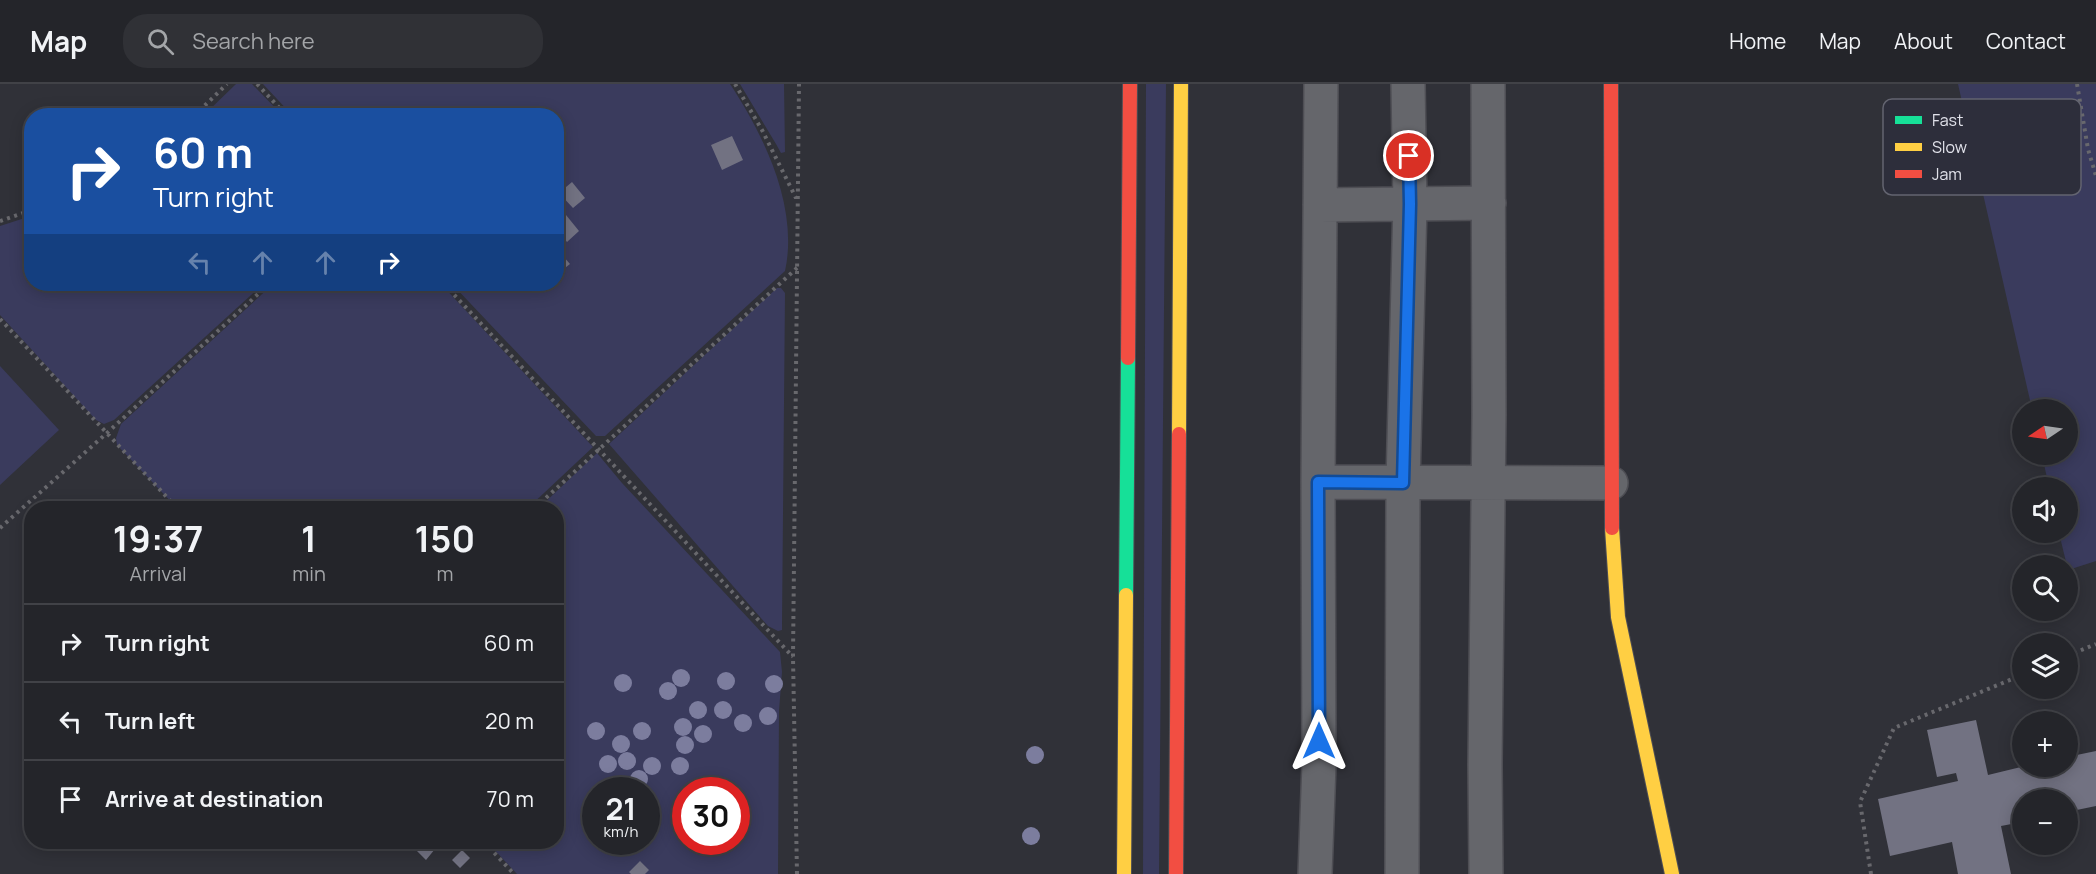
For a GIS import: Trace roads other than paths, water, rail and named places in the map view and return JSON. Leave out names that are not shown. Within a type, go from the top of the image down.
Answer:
[{"type":"street","points":[[1124,874],[1130,84]]},
{"type":"street","points":[[1176,874],[1181,84]]},
{"type":"street","points":[[1315,874],[1319,764],[1318,482],[1321,84]]},
{"type":"street","points":[[1402,874],[1403,483],[1410,204],[1408,84]]},
{"type":"street","points":[[1486,874],[1485,765],[1489,483],[1488,84]]},
{"type":"street","points":[[1611,84],[1613,577],[1618,617],[1672,874]]},
{"type":"street","points":[[1320,205],[1489,203]]},
{"type":"street","points":[[1318,482],[1611,483]]}]
